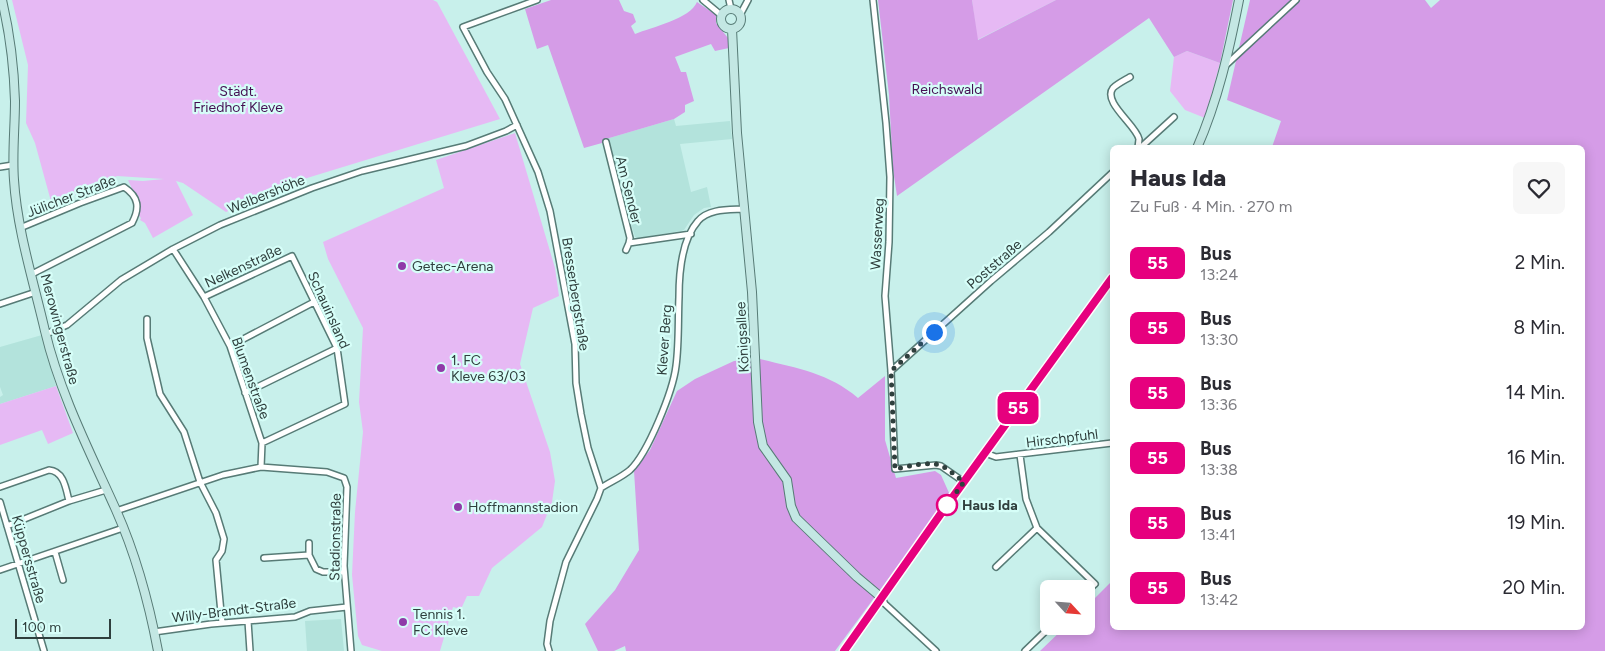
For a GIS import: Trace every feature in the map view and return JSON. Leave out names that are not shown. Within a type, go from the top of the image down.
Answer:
[{"type":"street","name":"Merowingerstraße","points":[[2,0],[12,52],[15,102],[13,165],[16,210],[20,228],[46,334],[68,404],[123,528],[143,585],[158,651]]},
{"type":"street","name":"Bresserbergstraße","points":[[537,0],[464,27],[486,72],[504,99],[517,124],[538,172],[550,211],[574,344],[576,383],[581,414],[588,448],[600,488]]},
{"type":"street","points":[[702,0],[721,15],[722,23],[732,29],[740,23],[740,15],[748,0]]},
{"type":"street","points":[[729,0],[731,9]]},
{"type":"street","name":"Wasserweg","points":[[873,0],[890,177],[889,242],[885,296],[891,371],[895,469],[936,464],[942,466],[964,482]]},
{"type":"street","points":[[1198,145],[1213,109],[1226,66],[1240,0]]},
{"type":"street","points":[[1226,66],[1296,0]]},
{"type":"street","points":[[721,15],[724,11],[731,9],[740,15]]},
{"type":"street","name":"Königsallee","points":[[732,29],[737,133],[752,292],[758,428],[763,446],[786,480],[791,506],[796,518],[804,528],[882,598]]},
{"type":"street","points":[[1130,77],[1113,89],[1111,95],[1113,104],[1133,126],[1139,140],[1139,145]]},
{"type":"street","points":[[1142,145],[1174,117]]},
{"type":"street","name":"Welbershöhe","points":[[46,334],[67,326],[121,280],[172,249],[220,225],[312,188],[362,171],[466,146],[517,124]]},
{"type":"street","name":"Am Sender","points":[[606,142],[630,238],[626,250]]},
{"type":"street","points":[[0,167],[13,165]]},
{"type":"street","name":"Poststraße","points":[[891,371],[1110,175]]},
{"type":"street","name":"Jülicher Straße","points":[[20,228],[124,187],[130,191],[138,203],[138,210],[132,223],[32,274]]},
{"type":"street","name":"Klever Berg","points":[[600,488],[629,470],[640,458],[648,444],[670,389],[676,367],[680,268],[690,234],[698,220],[706,215],[717,211],[744,209]]},
{"type":"street","name":"Am Sender","points":[[629,243],[690,234]]},
{"type":"street","name":"Blumenstraße","points":[[172,249],[204,297],[230,346],[262,443],[260,467]]},
{"type":"street","name":"Nelkenstraße","points":[[204,297],[292,256]]},
{"type":"street","name":"Schauinsland","points":[[262,443],[345,404],[338,348],[292,256]]},
{"type":"street","points":[[844,651],[1110,281]]},
{"type":"street","points":[[0,304],[36,292]]},
{"type":"street","points":[[230,346],[314,302]]},
{"type":"street","points":[[147,319],[147,338],[160,394],[184,432],[200,482],[216,513],[224,539],[222,551],[216,560],[222,623]]},
{"type":"street","points":[[245,393],[338,348]]},
{"type":"street","name":"Hirschpfuhl","points":[[985,453],[996,457],[1110,443]]},
{"type":"street","points":[[1020,454],[1026,499],[1037,528],[1091,580]]},
{"type":"street","name":"Stadionstraße","points":[[116,511],[200,482],[260,467],[327,472],[344,478],[346,487],[344,572],[351,651]]},
{"type":"street","points":[[0,487],[49,470],[56,471],[62,477],[70,501]]},
{"type":"street","points":[[549,651],[550,621],[566,562],[597,499],[600,488]]},
{"type":"street","points":[[7,526],[70,501],[106,490]]},
{"type":"street","name":"Küppersstraße","points":[[0,502],[44,651]]},
{"type":"street","points":[[0,570],[123,528]]},
{"type":"street","points":[[996,567],[1037,528]]},
{"type":"street","points":[[309,543],[309,555],[316,569],[323,572],[344,572]]},
{"type":"street","points":[[54,552],[63,580]]},
{"type":"street","points":[[264,558],[309,555]]},
{"type":"street","points":[[882,598],[885,604],[936,651]]},
{"type":"street","name":"Willy-Brandt-Straße","points":[[154,632],[222,623],[295,617],[310,611],[347,607]]},
{"type":"street","points":[[248,621],[250,651]]},
{"type":"street","points":[[1026,651],[1042,635]]},
{"type":"shaded area","points":[[674,119],[676,126],[730,121],[732,139],[680,144],[691,192],[707,187],[711,207],[704,208],[694,215],[684,230],[638,238],[635,237],[606,139]]},
{"type":"shaded area","points":[[42,335],[56,386],[0,404],[0,397],[3,395],[0,387],[0,347]]},
{"type":"shaded area","points":[[341,619],[344,651],[307,651],[305,621]]},
{"type":"green space","name":"Städt. Friedhof Kleve","points":[[12,0],[433,0],[437,2],[500,119],[307,178],[226,212],[183,183],[176,181],[193,215],[153,238],[145,223],[140,220],[141,218],[138,215],[139,204],[128,180],[164,179],[117,176],[52,205],[35,143],[26,123],[28,65]]},
{"type":"green space","points":[[551,0],[619,0],[624,11],[633,14],[636,22],[631,26],[635,34],[679,18],[693,8],[697,2],[716,15],[716,23],[728,38],[729,48],[715,51],[711,44],[675,57],[681,72],[686,72],[694,101],[685,105],[685,112],[674,119],[606,139],[602,143],[584,148],[548,45],[537,49],[525,9]]},
{"type":"green space","name":"Reichswald","points":[[878,0],[972,0],[978,40],[1056,0],[1233,0],[1220,63],[1187,51],[1174,57],[1149,18],[897,196],[893,169],[889,95]]},
{"type":"green space","points":[[972,0],[1056,0],[977,40]]},
{"type":"green space","points":[[1250,0],[1425,0],[1431,8],[1440,0],[1605,0],[1605,651],[1040,651],[1057,635],[1095,635],[1095,598],[1110,583],[1110,630],[1585,630],[1585,145],[1273,145],[1281,121],[1227,100]]},
{"type":"green space","points":[[1187,51],[1220,63],[1205,118],[1185,110],[1170,91],[1174,57]]},
{"type":"green space","name":"1. FC Kleve 63/03","points":[[515,133],[555,268],[559,296],[533,308],[520,364],[550,452],[555,481],[552,502],[542,527],[492,568],[479,596],[467,596],[461,609],[453,607],[440,651],[382,651],[362,645],[358,636],[352,575],[355,512],[363,432],[359,402],[363,328],[328,259],[323,242],[444,188],[436,160]]},
{"type":"green space","points":[[760,359],[812,372],[836,383],[858,398],[885,376],[885,440],[896,478],[935,471],[941,475],[950,495],[835,651],[626,651],[625,646],[614,651],[598,651],[585,624],[615,590],[639,550],[634,471],[650,450],[677,391],[695,379],[734,361]]},
{"type":"green space","points":[[56,386],[73,433],[48,444],[42,430],[0,445],[0,404]]},
{"type":"bus line","name":"55","points":[[844,651],[947,505],[1110,281]]},
{"type":"place","name":"Getec-Arena","points":[[402,266]]},
{"type":"place","name":"1. FC Kleve 63/03","points":[[441,368]]},
{"type":"place","name":"Haus Ida","points":[[947,505]]},
{"type":"place","name":"Hoffmannstadion","points":[[458,507]]},
{"type":"place","name":"Tennis 1. FC Kleve","points":[[403,622]]},
{"type":"route","points":[[934,332],[891,371],[895,469],[929,464],[942,466],[964,482],[947,505]]}]
